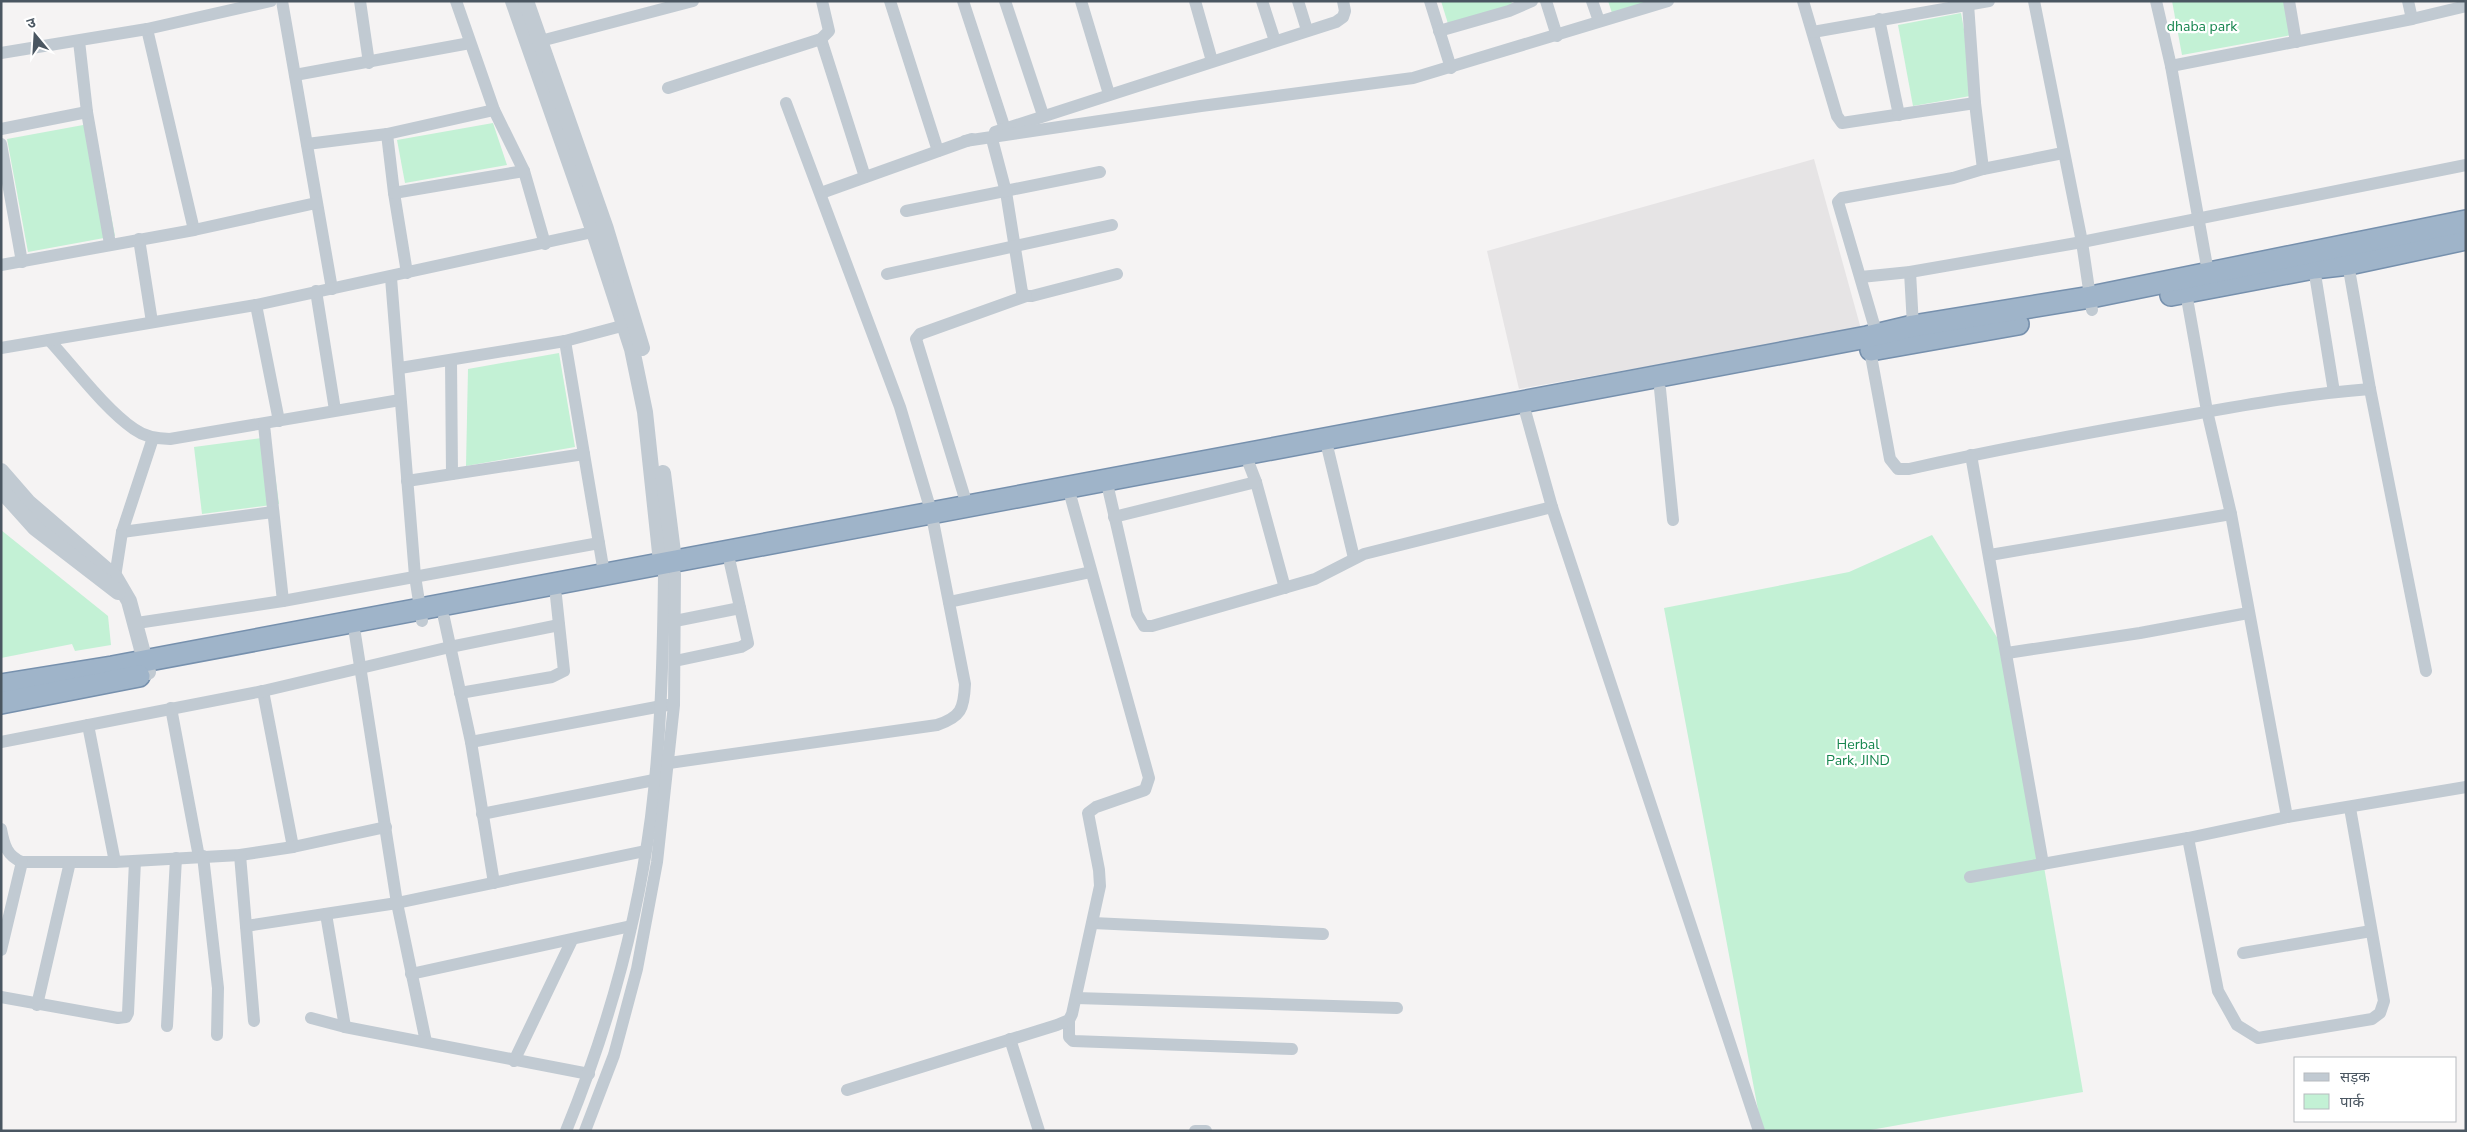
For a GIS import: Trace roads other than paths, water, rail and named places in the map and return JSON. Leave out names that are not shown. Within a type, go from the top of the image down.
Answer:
[{"type":"highway","points":[[1,703],[147,667],[421,615],[604,573],[730,563],[932,518],[967,505],[1107,485],[1871,341],[2092,304],[2184,285],[2314,268],[2347,255],[2466,221]]},
{"type":"highway","points":[[2184,285],[2208,272],[2466,239]]},
{"type":"highway","points":[[1,684],[147,667],[355,634],[421,615],[444,618],[556,596],[668,568],[932,518],[1071,498],[1107,485],[1252,473],[1328,450],[1660,389],[1871,341],[1913,326],[2092,304]]},
{"type":"street","points":[[1,53],[147,30],[270,1]]},
{"type":"street","points":[[282,1],[332,289]]},
{"type":"street","points":[[360,1],[369,63]]},
{"type":"street","points":[[456,1],[494,110],[524,171],[544,244]]},
{"type":"street","points":[[513,1],[534,43],[600,231],[630,324],[632,349],[645,412],[675,621],[674,705],[658,862],[633,984],[614,1055],[585,1131]]},
{"type":"street","points":[[526,1],[534,43]]},
{"type":"street","points":[[534,43],[693,1]]},
{"type":"street","points":[[668,88],[821,39],[829,32],[822,1]]},
{"type":"street","points":[[890,1],[938,151]]},
{"type":"street","points":[[963,1],[1005,129]]},
{"type":"street","points":[[1005,1],[1043,115]]},
{"type":"street","points":[[1081,1],[1109,94]]},
{"type":"street","points":[[1196,1],[1212,61]]},
{"type":"street","points":[[1262,1],[1275,41]]},
{"type":"street","points":[[1298,1],[1307,30]]},
{"type":"street","points":[[821,193],[965,141],[1275,41],[1343,17],[1345,11],[1343,1]]},
{"type":"street","points":[[1430,1],[1452,68]]},
{"type":"street","points":[[1440,31],[1508,6],[1532,1]]},
{"type":"street","points":[[1546,1],[1556,36]]},
{"type":"street","points":[[1592,1],[1599,21]]},
{"type":"street","points":[[965,141],[1201,106],[1395,81],[1452,68],[1668,1]]},
{"type":"street","points":[[1803,1],[1839,121],[1847,124],[1975,103]]},
{"type":"street","points":[[1813,32],[1879,19],[1923,7],[1989,1]]},
{"type":"street","points":[[2034,1],[2082,242],[2092,304]]},
{"type":"street","points":[[2156,1],[2171,66],[2208,272]]},
{"type":"street","points":[[2289,1],[2296,42]]},
{"type":"street","points":[[2408,1],[2412,19]]},
{"type":"street","points":[[1968,4],[1975,103],[1984,169]]},
{"type":"street","points":[[2171,66],[2412,19],[2466,6]]},
{"type":"street","points":[[1879,19],[1899,114]]},
{"type":"street","points":[[147,30],[194,230]]},
{"type":"street","points":[[821,39],[865,177]]},
{"type":"street","points":[[79,41],[87,112],[110,244]]},
{"type":"street","points":[[295,75],[369,63],[470,43]]},
{"type":"street","points":[[669,763],[937,726],[950,721],[961,711],[964,700],[965,684],[932,518],[900,407],[786,104]]},
{"type":"street","points":[[307,144],[386,134],[494,110]]},
{"type":"street","points":[[1,129],[87,112]]},
{"type":"street","points":[[386,134],[407,273]]},
{"type":"street","points":[[992,138],[1006,192],[1021,288],[1026,296]]},
{"type":"street","points":[[1,144],[22,262]]},
{"type":"street","points":[[2063,153],[1984,169],[1953,178],[1842,198],[1838,202],[1861,277],[1893,465],[1898,469],[1908,469],[1971,455],[2208,412],[2334,392],[2370,389]]},
{"type":"street","points":[[1861,277],[1910,272],[2082,242],[2200,220],[2466,165]]},
{"type":"street","points":[[394,194],[524,171]]},
{"type":"street","points":[[906,211],[1100,172]]},
{"type":"street","points":[[1,266],[110,244],[194,230],[316,204]]},
{"type":"street","points":[[887,274],[1112,224]]},
{"type":"street","points":[[1,348],[256,305],[316,291],[391,278],[600,231]]},
{"type":"street","points":[[140,239],[152,322]]},
{"type":"street","points":[[2347,255],[2370,389],[2426,671]]},
{"type":"street","points":[[2314,268],[2334,392]]},
{"type":"street","points":[[1910,272],[1913,326]]},
{"type":"street","points":[[967,505],[916,340],[920,334],[1026,296],[1116,274]]},
{"type":"street","points":[[391,278],[400,368],[400,400],[415,576],[421,615]]},
{"type":"street","points":[[2184,285],[2208,412],[2231,514],[2287,817]]},
{"type":"street","points":[[316,291],[335,410]]},
{"type":"street","points":[[256,305],[278,421]]},
{"type":"street","points":[[400,368],[564,341],[630,324]]},
{"type":"street","points":[[49,340],[114,412],[134,430],[154,438],[170,439],[264,425],[335,410],[400,400]]},
{"type":"street","points":[[564,341],[604,573]]},
{"type":"street","points":[[451,360],[452,474]]},
{"type":"street","points":[[1660,389],[1673,520]]},
{"type":"street","points":[[1526,414],[1552,507],[1759,1131]]},
{"type":"street","points":[[264,425],[283,601]]},
{"type":"street","points":[[115,576],[122,532],[154,438]]},
{"type":"street","points":[[1328,450],[1354,558]]},
{"type":"street","points":[[407,481],[584,454]]},
{"type":"street","points":[[1971,455],[2044,864]]},
{"type":"street","points":[[1,471],[28,502],[115,576],[129,601],[147,667]]},
{"type":"street","points":[[1114,517],[1252,473],[1285,588]]},
{"type":"street","points":[[1107,485],[1137,614],[1144,626],[1285,588],[1324,575],[1354,558],[1552,507]]},
{"type":"street","points":[[1,490],[35,528],[129,601]]},
{"type":"street","points":[[1071,498],[1149,778],[1145,790],[1096,807],[1088,814],[1100,878],[1093,923],[1076,998],[1068,1020],[1069,1037],[1073,1041],[1292,1050]]},
{"type":"street","points":[[122,532],[273,512]]},
{"type":"street","points":[[1990,555],[2231,514]]},
{"type":"street","points":[[136,623],[283,601],[599,543]]},
{"type":"street","points":[[675,661],[748,643],[730,563]]},
{"type":"street","points":[[566,1131],[589,1074],[616,981],[631,926],[645,851],[654,780],[668,568]]},
{"type":"street","points":[[949,602],[1091,572]]},
{"type":"street","points":[[460,693],[559,674],[564,670],[556,596]]},
{"type":"street","points":[[675,621],[740,608]]},
{"type":"street","points":[[2007,653],[2140,633],[2248,613]]},
{"type":"street","points":[[444,618],[471,742],[494,883]]},
{"type":"street","points":[[1,742],[263,691],[450,647],[560,625]]},
{"type":"street","points":[[355,634],[397,903],[426,1042]]},
{"type":"street","points":[[263,691],[293,847]]},
{"type":"street","points":[[471,742],[660,704],[674,705]]},
{"type":"street","points":[[171,708],[201,856],[218,988],[217,1035]]},
{"type":"street","points":[[88,725],[115,862]]},
{"type":"street","points":[[482,814],[654,780]]},
{"type":"street","points":[[1970,877],[2188,838],[2287,817],[2350,808],[2466,787]]},
{"type":"street","points":[[2188,838],[2218,991],[2237,1025],[2258,1038],[2372,1019],[2380,1013],[2384,1001],[2350,808]]},
{"type":"street","points":[[2,837],[12,858],[22,862],[115,862],[240,854],[293,847],[386,827]]},
{"type":"street","points":[[246,926],[397,903],[645,851]]},
{"type":"street","points":[[240,854],[254,1021]]},
{"type":"street","points":[[167,1026],[176,858]]},
{"type":"street","points":[[1,997],[37,1005],[118,1018],[126,1017],[128,1012],[135,861]]},
{"type":"street","points":[[1,950],[22,862]]},
{"type":"street","points":[[37,1005],[70,862]]},
{"type":"street","points":[[326,914],[345,1027]]},
{"type":"street","points":[[1093,923],[1323,934]]},
{"type":"street","points":[[411,974],[631,926]]},
{"type":"street","points":[[2243,953],[2372,931]]},
{"type":"street","points":[[514,1061],[572,940]]},
{"type":"street","points":[[616,981],[633,984]]},
{"type":"street","points":[[1076,998],[1397,1008]]},
{"type":"street","points":[[311,1018],[345,1027],[589,1074]]},
{"type":"street","points":[[847,1090],[1068,1020]]},
{"type":"street","points":[[1010,1039],[1039,1131]]},
{"type":"street","points":[[1195,1131],[1206,1131]]},
{"type":"park label","name":"dhaba park","points":[[2202,26]]},
{"type":"park label","name":"Herbal Park, JIND","points":[[1858,752]]}]
